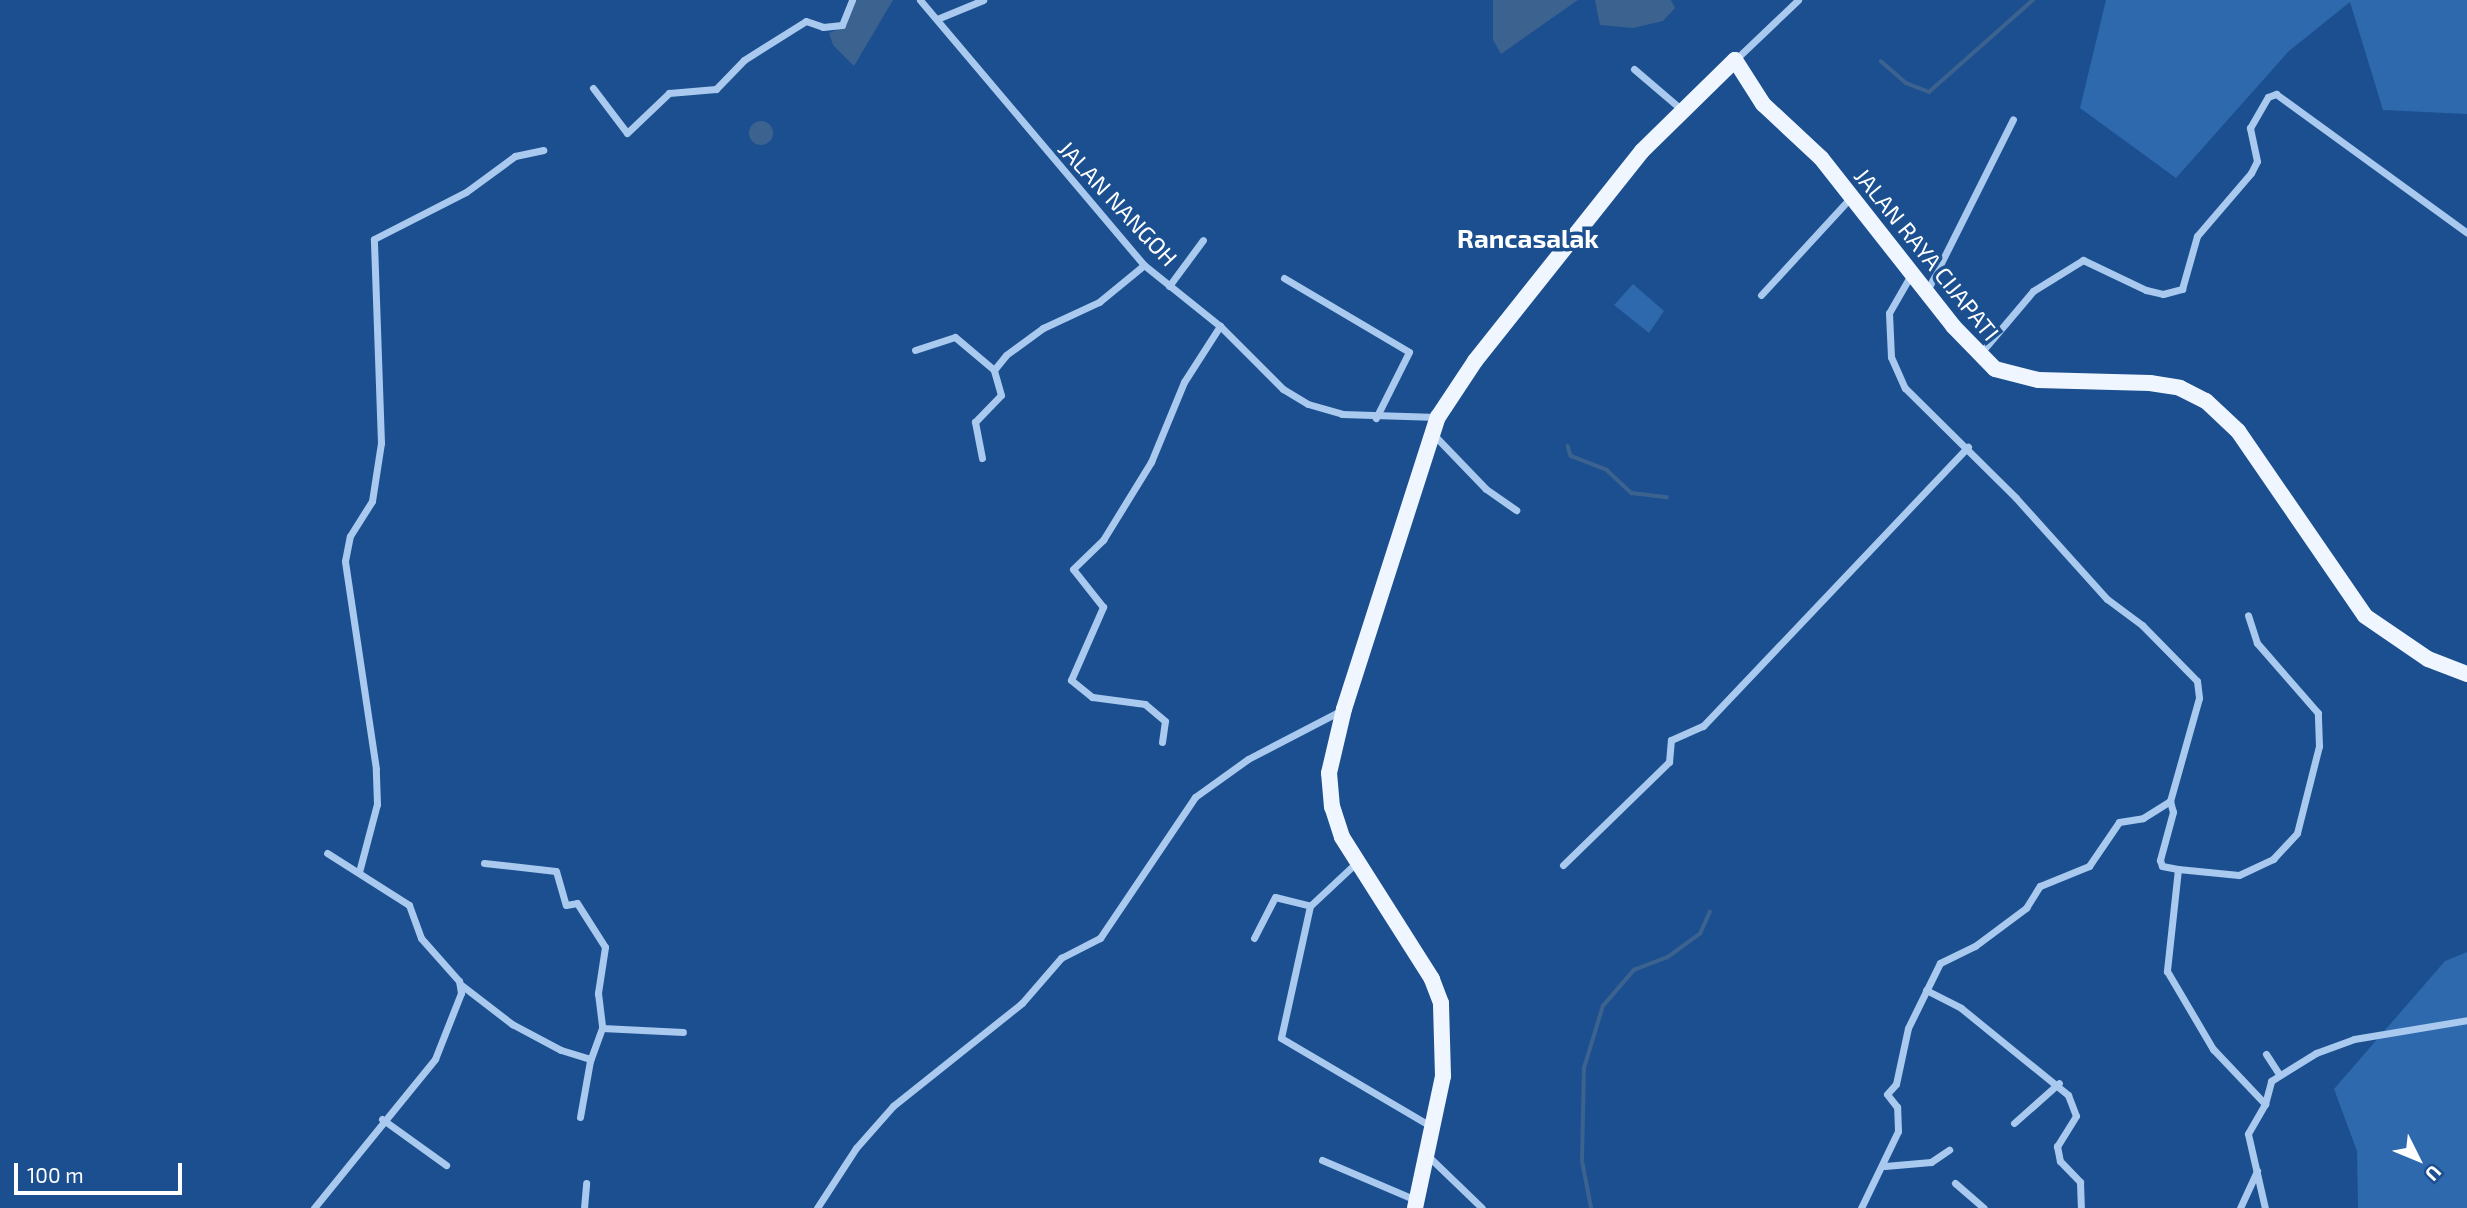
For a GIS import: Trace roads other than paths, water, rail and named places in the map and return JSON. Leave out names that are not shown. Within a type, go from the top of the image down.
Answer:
[{"type":"main road","points":[[1416,1204],[1443,1076],[1441,1003],[1432,979],[1342,837],[1328,787],[1345,709],[1438,417],[1475,361],[1642,151],[1735,60]]},
{"type":"main road","name":"JALAN RAYA CIJAPATI","points":[[1735,60],[1763,104],[1846,202],[1878,226],[1979,356],[2013,377],[2150,383],[2180,388],[2206,401],[2238,431],[2365,616],[2428,659],[2467,674]]},
{"type":"street","points":[[593,88],[627,133],[668,93],[716,89],[744,60],[806,21],[823,27],[842,25],[852,0]]},
{"type":"street","name":"JALAN NANGOH","points":[[920,0],[1144,265],[1220,326],[1298,399],[1376,418],[1438,417]]},
{"type":"street","points":[[937,19],[983,0]]},
{"type":"street","points":[[1735,60],[1798,0]]},
{"type":"street","points":[[1634,69],[1682,110]]},
{"type":"street","points":[[1979,356],[2033,291],[2082,260],[2146,290],[2163,294],[2182,289],[2202,227],[2251,173],[2257,161],[2250,128],[2268,97],[2276,94],[2467,233]]},
{"type":"street","points":[[1927,291],[2013,119]]},
{"type":"street","points":[[359,872],[377,803],[376,769],[345,561],[350,536],[372,501],[381,443],[374,239],[466,192],[515,156],[543,150]]},
{"type":"street","points":[[1761,295],[1846,202]]},
{"type":"street","points":[[1169,286],[1202,240]]},
{"type":"street","points":[[994,370],[1014,347],[1099,302],[1144,265]]},
{"type":"street","points":[[1912,272],[1889,313],[1895,373],[1968,447],[2107,600],[2193,674],[2199,698],[2170,801],[2174,812],[2161,863],[2178,869],[2239,875],[2273,859],[2297,833],[2319,746],[2318,713],[2257,643],[2248,615]]},
{"type":"street","points":[[1284,278],[1409,352],[1376,418]]},
{"type":"street","points":[[1163,742],[1165,721],[1145,704],[1092,697],[1073,684],[1103,607],[1073,569],[1103,540],[1144,473],[1184,382],[1220,326]]},
{"type":"street","points":[[915,351],[955,337],[994,370],[1001,395],[975,422],[982,458]]},
{"type":"street","points":[[1432,434],[1486,489],[1516,510]]},
{"type":"street","points":[[1563,865],[1669,762],[1671,740],[1703,726],[1968,447]]},
{"type":"street","points":[[817,1208],[856,1148],[893,1106],[1023,1003],[1060,958],[1100,938],[1195,797],[1248,759],[1345,709]]},
{"type":"street","points":[[1861,1208],[1885,1166],[1884,1153],[1899,1122],[1887,1094],[1896,1084],[1909,1028],[1940,963],[1975,946],[2026,908],[2040,887],[2089,866],[2119,822],[2143,818],[2170,801]]},
{"type":"street","points":[[327,853],[409,905],[421,938],[460,984],[512,1024],[561,1050],[591,1059]]},
{"type":"street","points":[[1357,862],[1310,906],[1281,1038],[1433,1128]]},
{"type":"street","points":[[484,863],[556,871],[566,905],[577,903],[605,947],[598,993],[602,1028],[591,1059],[580,1117]]},
{"type":"street","points":[[2178,869],[2170,910],[2168,976],[2213,1049],[2265,1104]]},
{"type":"street","points":[[1254,938],[1278,895],[1310,906]]},
{"type":"street","points":[[314,1208],[382,1119],[435,1059],[452,1023],[460,984]]},
{"type":"street","points":[[1926,990],[1961,1008],[2059,1083],[2076,1116],[2057,1146],[2060,1161],[2080,1182],[2081,1208]]},
{"type":"street","points":[[2266,1208],[2248,1134],[2265,1104],[2266,1088],[2279,1074],[2354,1039],[2467,1020]]},
{"type":"street","points":[[602,1028],[683,1032]]},
{"type":"street","points":[[2266,1054],[2279,1074]]},
{"type":"street","points":[[2014,1123],[2059,1083]]},
{"type":"street","points":[[382,1119],[446,1165]]},
{"type":"street","points":[[1885,1166],[1931,1162],[1949,1150]]},
{"type":"street","points":[[1426,1155],[1482,1208]]},
{"type":"street","points":[[1322,1160],[1416,1204]]},
{"type":"street","points":[[2240,1208],[2257,1171]]},
{"type":"street","points":[[584,1208],[586,1183]]},
{"type":"street","points":[[1955,1183],[1984,1208]]},
{"type":"waterway","points":[[1881,61],[1906,83],[1929,92],[2033,0]]},
{"type":"waterway","points":[[1568,446],[1571,456],[1607,470],[1632,493],[1667,497]]},
{"type":"waterway","points":[[1591,1208],[1582,1161],[1584,1068],[1603,1006],[1634,970],[1668,957],[1700,934],[1710,912]]},
{"type":"district","name":"Rancasalak","points":[[1528,238]]}]
